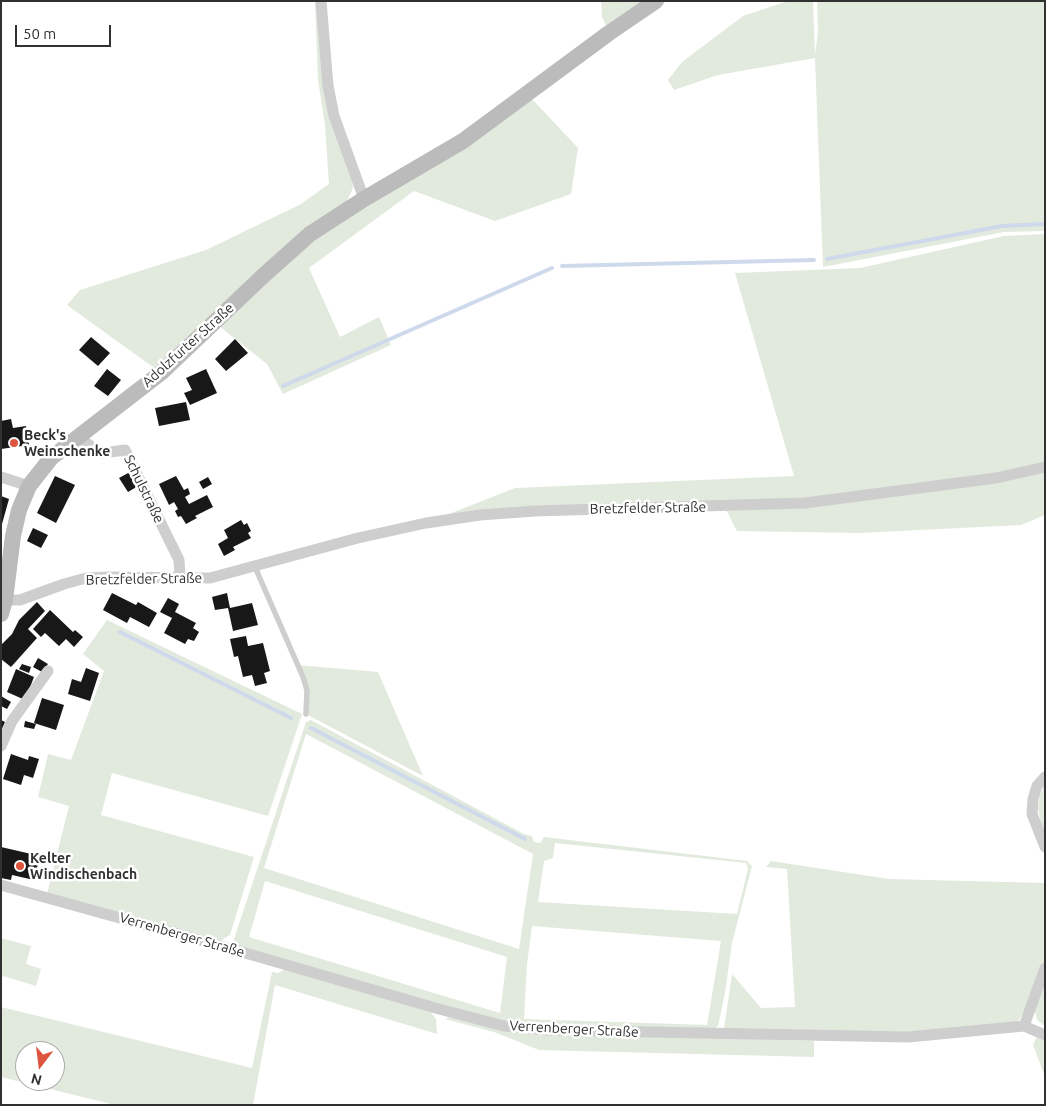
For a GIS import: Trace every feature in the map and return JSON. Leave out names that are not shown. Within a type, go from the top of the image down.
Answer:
[{"type":"main road","name":"Adolzfurter Straße","points":[[3,607],[13,536],[19,510],[29,486],[51,458],[162,372],[310,234],[364,198],[463,141],[609,33],[656,1]]},
{"type":"street","points":[[321,1],[328,86],[334,116],[364,198]]},
{"type":"street","name":"Schulstraße","points":[[77,436],[103,453],[124,450],[179,560],[180,578]]},
{"type":"street","name":"Bretzfelder Straße","points":[[3,607],[64,584],[86,578],[210,578],[358,538],[426,523],[480,515],[535,511],[804,502],[996,478],[1045,467]]},
{"type":"street","points":[[1,477],[29,486]]},
{"type":"street","points":[[1,746],[12,722],[48,671]]},
{"type":"street","points":[[1045,777],[1037,786],[1033,798],[1032,814],[1045,847]]},
{"type":"street","name":"Verrenberger Straße","points":[[1,885],[504,1026],[548,1030],[908,1037],[1024,1026],[1045,1035]]},
{"type":"street","points":[[1024,1026],[1045,968]]},
{"type":"lane","points":[[255,566],[303,677],[307,690],[306,714]]},
{"type":"shaded area","points":[[315,1],[317,1],[353,188],[347,201],[157,370],[67,305],[80,290],[206,250],[301,204],[329,184],[325,125],[318,80]]},
{"type":"shaded area","points":[[601,1],[656,1],[609,33],[602,17]]},
{"type":"shaded area","points":[[788,1],[813,1],[815,54],[818,33],[817,1],[1045,1],[1045,231],[1004,232],[823,267],[815,58],[718,75],[674,90],[668,80],[682,62],[743,16]]},
{"type":"shaded area","points":[[532,99],[578,148],[571,194],[495,221],[414,191],[309,268],[340,337],[379,317],[391,345],[283,394],[267,364],[219,326],[315,238]]},
{"type":"shaded area","points":[[1045,234],[1045,515],[1021,525],[859,533],[737,531],[724,506],[535,511],[426,523],[515,488],[794,476],[735,273],[860,268],[1004,236]]},
{"type":"shaded area","points":[[107,620],[302,714],[268,816],[112,773],[101,815],[254,857],[230,935],[220,941],[47,894],[69,806],[38,797],[48,754],[71,760],[104,671],[83,654]]},
{"type":"shaded area","points":[[298,665],[378,672],[423,776],[306,714],[307,702]]},
{"type":"shaded area","points":[[311,720],[524,834],[532,836],[534,842],[540,843],[544,837],[747,861],[752,866],[732,943],[718,1026],[714,1029],[546,1026],[501,1021],[443,1006],[236,945],[234,939],[306,722]],"holes":[[[306,734],[533,854],[519,949],[264,868]],[[555,843],[746,863],[748,869],[737,914],[538,902],[544,861],[553,858]],[[265,881],[507,957],[500,1013],[249,937]],[[532,926],[721,941],[707,1025],[524,1019],[527,964]]]},
{"type":"shaded area","points":[[1045,785],[1045,833],[1038,808],[1040,794]]},
{"type":"shaded area","points":[[771,861],[889,879],[1045,883],[1045,959],[1027,1006],[1019,1020],[1008,1025],[907,1032],[724,1029],[732,974],[761,1008],[795,1007],[787,869],[766,867]]},
{"type":"shaded area","points":[[1,938],[31,946],[26,964],[41,969],[36,986],[3,976],[1,981]]},
{"type":"shaded area","points":[[285,969],[431,1012],[436,1019],[437,1034],[275,985],[253,1105],[115,1105],[58,1091],[65,1091],[65,1041],[15,1041],[15,1080],[1,1077],[1,1007],[252,1068],[272,972],[278,973]]},
{"type":"shaded area","points":[[1045,984],[1045,1026],[1037,1020],[1035,1011]]},
{"type":"shaded area","points":[[449,1017],[501,1030],[814,1041],[814,1057],[539,1050],[494,1032],[445,1019]]},
{"type":"shaded area","points":[[1037,1036],[1045,1039],[1045,1077],[1033,1045]]},
{"type":"building","points":[[91,337],[110,353],[98,366],[79,350]]},
{"type":"building","points":[[235,339],[248,353],[226,371],[215,359]]},
{"type":"building","points":[[107,369],[121,380],[108,396],[94,386]]},
{"type":"building","points":[[206,369],[217,393],[190,405],[184,393],[192,390],[186,378]]},
{"type":"building","points":[[186,402],[190,420],[159,426],[155,408]]},
{"type":"building","points":[[11,419],[13,428],[26,426],[29,445],[1,449],[1,421]]},
{"type":"building","points":[[130,472],[138,486],[128,492],[119,478]]},
{"type":"building","points":[[55,476],[75,485],[56,523],[37,513]]},
{"type":"building","points":[[176,476],[184,490],[188,488],[190,494],[185,497],[189,504],[207,495],[213,507],[195,516],[197,518],[186,524],[181,516],[178,517],[175,511],[178,509],[174,502],[169,505],[159,484]]},
{"type":"building","points":[[208,477],[212,484],[203,489],[199,482]]},
{"type":"building","points":[[1,496],[9,499],[2,524],[1,524]]},
{"type":"building","points":[[241,520],[244,525],[247,523],[251,531],[248,533],[251,538],[233,547],[235,550],[224,556],[218,544],[228,538],[224,530]]},
{"type":"building","points":[[33,528],[48,535],[41,548],[27,541]]},
{"type":"building","points":[[112,593],[136,605],[138,602],[157,613],[149,627],[130,617],[127,623],[103,610]]},
{"type":"building","points":[[227,593],[230,608],[252,603],[258,625],[233,631],[228,608],[215,610],[212,597]]},
{"type":"building","points":[[168,598],[179,604],[175,612],[196,623],[193,628],[199,632],[194,641],[188,639],[185,644],[164,633],[172,618],[160,612]]},
{"type":"building","points":[[37,602],[45,611],[28,629],[37,638],[11,667],[1,659],[1,645],[12,634],[19,620]]},
{"type":"building","points":[[50,610],[73,632],[75,630],[83,637],[74,647],[66,639],[59,646],[45,633],[41,637],[33,629]]},
{"type":"building","points":[[246,636],[248,646],[263,643],[270,671],[264,673],[267,683],[255,686],[252,675],[243,677],[238,656],[234,657],[230,639]]},
{"type":"building","points":[[38,658],[48,664],[42,672],[33,667]]},
{"type":"building","points":[[22,664],[31,667],[29,673],[19,669]]},
{"type":"building","points":[[86,668],[99,673],[90,701],[68,694],[72,679],[81,682]]},
{"type":"building","points":[[16,669],[34,677],[25,700],[7,692]]},
{"type":"building","points":[[1,696],[11,702],[7,709],[1,706]]},
{"type":"building","points":[[42,698],[64,705],[56,730],[34,723]]},
{"type":"building","points":[[1,720],[5,722],[1,731]]},
{"type":"building","points":[[25,721],[36,724],[34,729],[24,727]]},
{"type":"building","points":[[11,754],[28,760],[29,756],[39,759],[33,778],[24,775],[21,785],[3,779]]},
{"type":"building","name":"Kelter Windischenbach","points":[[1,847],[40,856],[34,880],[12,875],[11,880],[1,878]]},
{"type":"waterway","points":[[827,259],[1002,226],[1045,224]]},
{"type":"waterway","points":[[562,266],[814,260]]},
{"type":"waterway","points":[[283,386],[552,268]]},
{"type":"waterway","points":[[120,632],[291,718]]},
{"type":"waterway","points":[[311,728],[525,839]]},
{"type":"place","name":"Beck's Weinschenke","points":[[14,443]]},
{"type":"place","name":"Kelter Windischenbach","points":[[20,866]]}]
